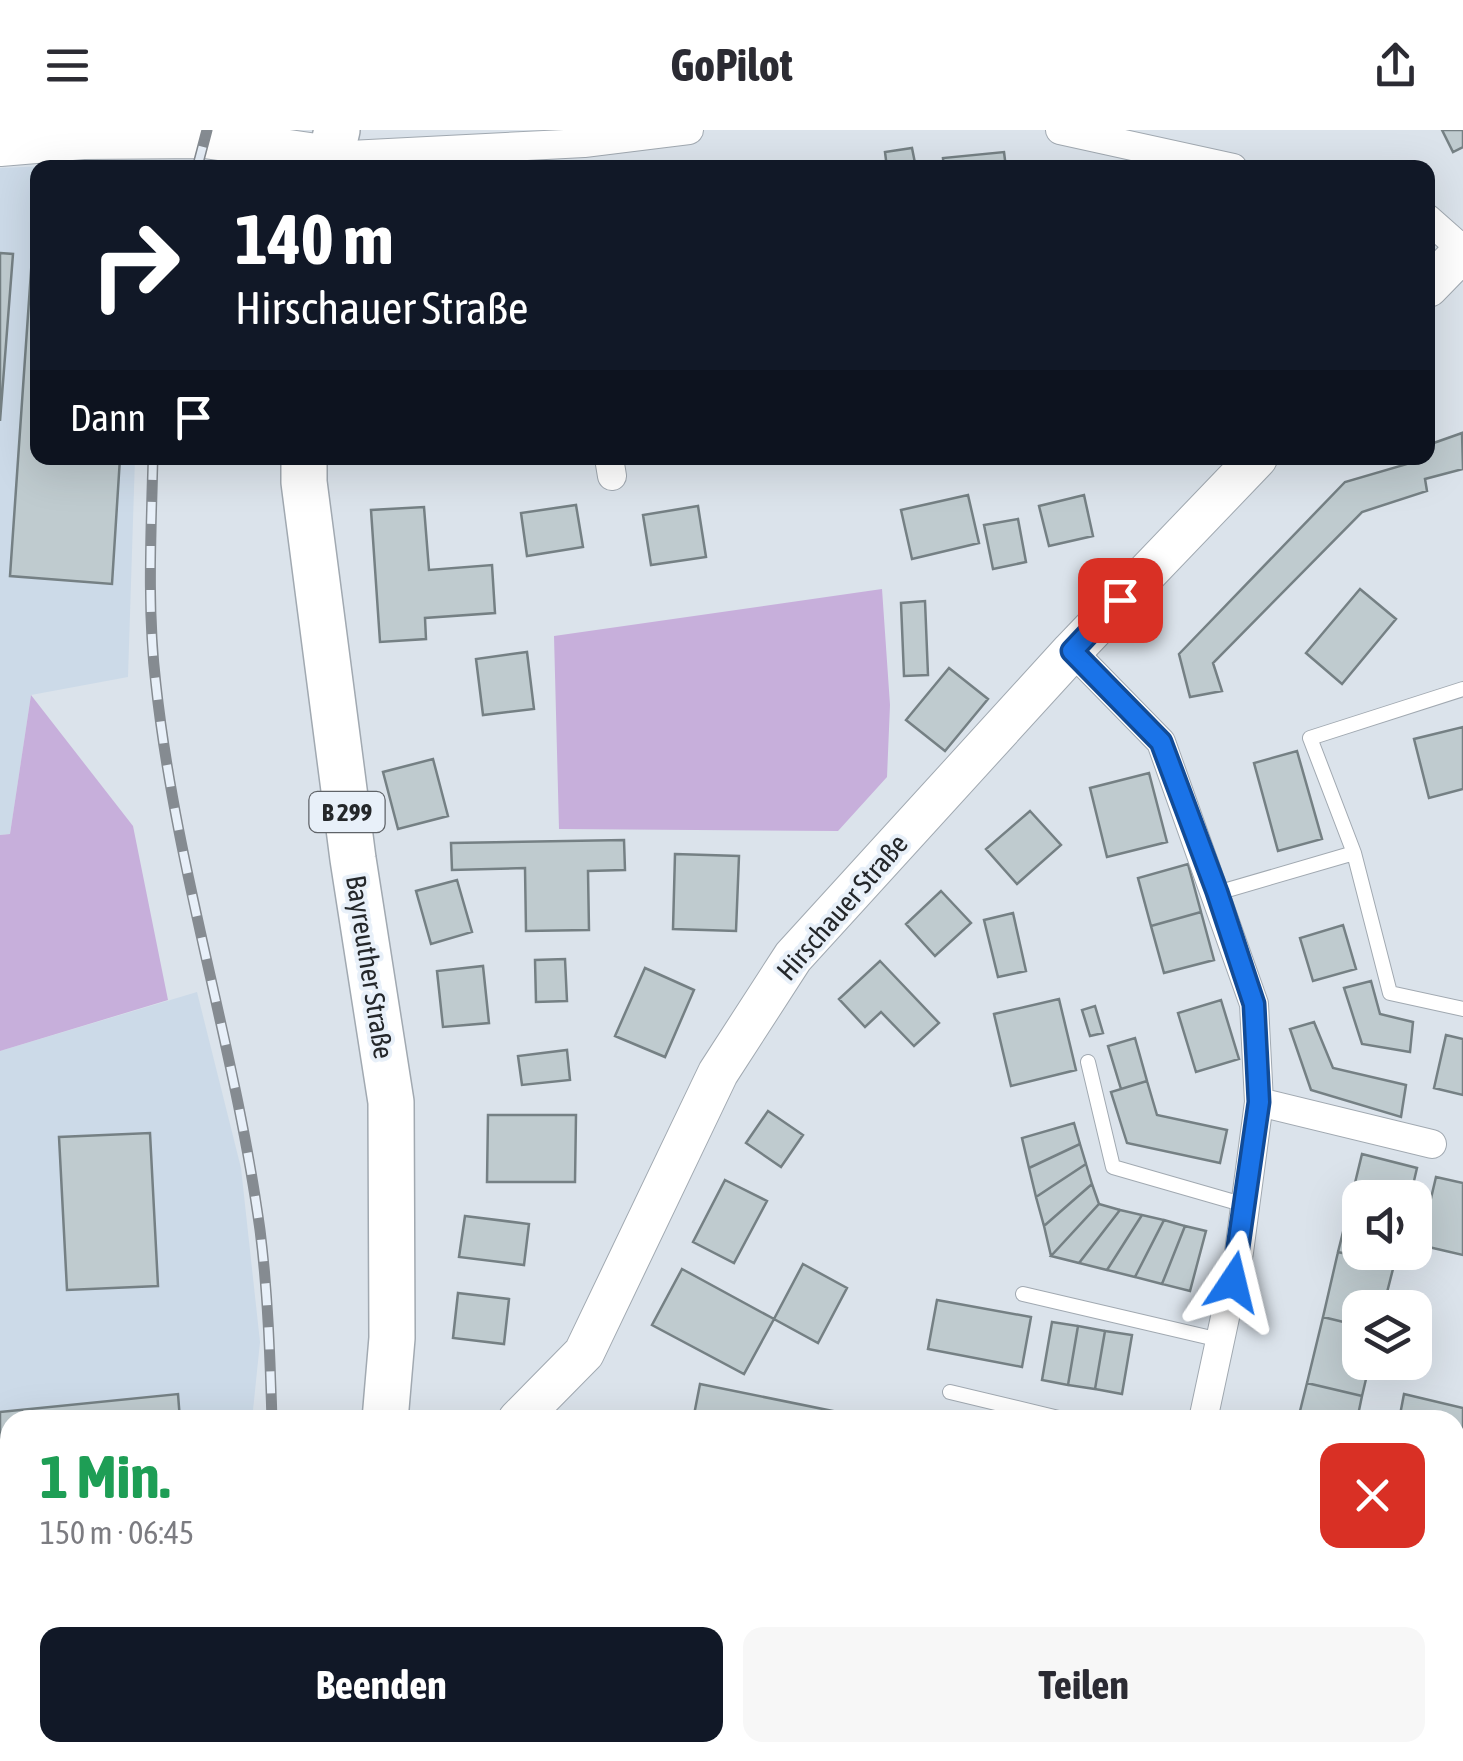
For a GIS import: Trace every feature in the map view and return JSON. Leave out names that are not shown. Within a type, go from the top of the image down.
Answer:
[{"type":"main road","name":"Bayreuther Straße","points":[[304,465],[353,859],[391,1102],[392,1338],[386,1410]]},
{"type":"street","points":[[0,146],[87,134],[205,138],[332,151],[555,156],[689,130]]},
{"type":"street","points":[[1060,130],[1118,154],[1167,160]]},
{"type":"street","points":[[1435,225],[1463,251],[1435,280]]},
{"type":"street","name":"Hirschauer Straße","points":[[528,1410],[584,1353],[718,1073],[793,957],[1072,651],[1250,465]]},
{"type":"street","points":[[1072,651],[1161,742],[1254,1004],[1259,1102],[1246,1205],[1205,1410]]},
{"type":"street","points":[[1259,1102],[1432,1144]]},
{"type":"lane","points":[[1463,689],[1310,738],[1354,853],[1390,993],[1463,1009]]},
{"type":"lane","points":[[1217,892],[1354,853]]},
{"type":"lane","points":[[1088,1062],[1113,1167],[1246,1205]]},
{"type":"lane","points":[[1022,1294],[1220,1340]]},
{"type":"lane","points":[[950,1392],[1025,1410]]},
{"type":"shaded area","points":[[30,167],[30,465],[135,465],[128,677],[31,695],[10,834],[0,835],[0,168]]},
{"type":"shaded area","points":[[882,589],[890,705],[887,777],[838,831],[559,829],[554,636]]},
{"type":"shaded area","points":[[31,695],[133,826],[168,1000],[0,1051],[0,835],[10,834]]},
{"type":"shaded area","points":[[197,992],[241,1168],[260,1342],[253,1410],[0,1410],[0,1051]]},
{"type":"building","points":[[1442,130],[1463,130],[1463,147],[1453,152]]},
{"type":"building","points":[[912,148],[914,160],[886,160],[885,152]]},
{"type":"building","points":[[1004,152],[1005,160],[943,160]]},
{"type":"building","points":[[0,253],[13,254],[0,421]]},
{"type":"building","points":[[30,286],[30,465],[120,465],[112,584],[10,576]]},
{"type":"building","points":[[1462,433],[1463,469],[1425,479],[1427,491],[1362,512],[1213,663],[1222,691],[1190,697],[1179,654],[1345,482],[1404,465],[1435,465],[1435,443]]},
{"type":"building","points":[[968,495],[979,543],[912,559],[901,510]]},
{"type":"building","points":[[1084,495],[1093,536],[1049,546],[1039,506]]},
{"type":"building","points":[[576,505],[583,547],[527,556],[521,513]]},
{"type":"building","points":[[698,506],[706,557],[651,565],[643,515]]},
{"type":"building","points":[[424,507],[429,570],[492,565],[495,613],[425,618],[426,639],[380,642],[371,510]]},
{"type":"building","points":[[1018,519],[1026,562],[993,569],[984,525]]},
{"type":"building","points":[[1360,589],[1396,619],[1342,684],[1306,653]]},
{"type":"building","points":[[925,601],[928,675],[904,676],[901,603]]},
{"type":"building","points":[[527,652],[534,709],[483,715],[476,659]]},
{"type":"building","points":[[949,668],[988,699],[945,751],[906,720]]},
{"type":"building","points":[[1463,727],[1463,789],[1429,798],[1414,739]]},
{"type":"building","points":[[1297,751],[1322,839],[1278,851],[1254,763]]},
{"type":"building","points":[[433,759],[448,816],[398,829],[383,772]]},
{"type":"building","points":[[1149,773],[1167,842],[1107,857],[1090,788]]},
{"type":"building","points":[[1030,811],[1061,845],[1017,884],[986,849]]},
{"type":"building","points":[[624,840],[625,870],[588,871],[589,930],[526,931],[525,868],[452,870],[451,843]]},
{"type":"building","points":[[675,854],[739,856],[736,931],[673,929]]},
{"type":"building","points":[[1188,864],[1201,912],[1151,926],[1138,878]]},
{"type":"building","points":[[457,880],[472,932],[431,944],[416,891]]},
{"type":"building","points":[[941,891],[971,923],[935,956],[906,924]]},
{"type":"building","points":[[1201,912],[1214,960],[1164,973],[1151,926]]},
{"type":"building","points":[[1013,913],[1026,971],[998,977],[984,920]]},
{"type":"building","points":[[1343,925],[1356,969],[1313,981],[1300,938]]},
{"type":"building","points":[[565,959],[567,1001],[536,1002],[535,960]]},
{"type":"building","points":[[880,961],[939,1023],[914,1046],[881,1012],[865,1027],[839,999]]},
{"type":"building","points":[[483,966],[489,1023],[443,1027],[437,971]]},
{"type":"building","points":[[645,968],[694,990],[665,1057],[615,1036]]},
{"type":"building","points":[[1371,981],[1380,1014],[1413,1022],[1410,1052],[1362,1044],[1344,988]]},
{"type":"building","points":[[1059,999],[1076,1070],[1011,1086],[994,1014]]},
{"type":"building","points":[[1221,1000],[1239,1059],[1196,1072],[1178,1013]]},
{"type":"building","points":[[1095,1006],[1103,1033],[1090,1036],[1082,1010]]},
{"type":"building","points":[[1314,1022],[1333,1068],[1406,1085],[1401,1117],[1311,1090],[1290,1029]]},
{"type":"building","points":[[1446,1035],[1463,1039],[1463,1095],[1434,1088]]},
{"type":"building","points":[[1135,1038],[1147,1081],[1121,1089],[1108,1046]]},
{"type":"building","points":[[567,1050],[570,1080],[522,1085],[518,1056]]},
{"type":"building","points":[[1147,1081],[1157,1115],[1227,1130],[1220,1163],[1127,1143],[1111,1092]]},
{"type":"building","points":[[768,1111],[803,1135],[781,1167],[746,1143]]},
{"type":"building","points":[[488,1115],[576,1115],[575,1182],[487,1182]]},
{"type":"building","points":[[1074,1123],[1080,1144],[1029,1168],[1022,1138]]},
{"type":"building","points":[[150,1133],[158,1286],[67,1290],[59,1137]]},
{"type":"building","points":[[1080,1144],[1086,1164],[1036,1197],[1029,1168]]},
{"type":"building","points":[[1362,1154],[1417,1168],[1414,1180],[1356,1180]]},
{"type":"building","points":[[1086,1164],[1092,1184],[1044,1226],[1036,1197]]},
{"type":"building","points":[[1436,1177],[1463,1183],[1463,1255],[1432,1248],[1432,1194]]},
{"type":"building","points":[[725,1180],[767,1201],[734,1263],[693,1242]]},
{"type":"building","points":[[1092,1184],[1099,1204],[1051,1256],[1044,1226]]},
{"type":"building","points":[[1099,1204],[1120,1210],[1079,1263],[1051,1256]]},
{"type":"building","points":[[1120,1210],[1142,1215],[1107,1270],[1079,1263]]},
{"type":"building","points":[[1142,1215],[1164,1220],[1135,1277],[1107,1270]]},
{"type":"building","points":[[465,1216],[529,1224],[524,1265],[459,1257]]},
{"type":"building","points":[[1164,1220],[1185,1226],[1162,1284],[1135,1277]]},
{"type":"building","points":[[1185,1226],[1206,1231],[1190,1291],[1162,1284]]},
{"type":"building","points":[[1338,1252],[1342,1253],[1342,1270],[1393,1270],[1388,1290],[1342,1290],[1342,1322],[1323,1317]]},
{"type":"building","points":[[803,1264],[847,1288],[818,1343],[774,1319]]},
{"type":"building","points":[[682,1269],[774,1319],[744,1374],[652,1325]]},
{"type":"building","points":[[458,1293],[509,1299],[504,1344],[453,1338]]},
{"type":"building","points":[[937,1300],[1031,1317],[1022,1367],[928,1349]]},
{"type":"building","points":[[1323,1317],[1342,1322],[1342,1380],[1366,1380],[1362,1396],[1307,1383]]},
{"type":"building","points":[[1052,1322],[1078,1326],[1068,1385],[1042,1380]]},
{"type":"building","points":[[1078,1326],[1105,1331],[1095,1389],[1068,1385]]},
{"type":"building","points":[[1105,1331],[1132,1335],[1122,1394],[1095,1389]]},
{"type":"building","points":[[1307,1383],[1362,1396],[1359,1410],[1300,1410]]},
{"type":"building","points":[[700,1384],[828,1410],[695,1410]]},
{"type":"building","points":[[178,1394],[179,1410],[20,1410]]},
{"type":"building","points":[[1404,1394],[1463,1408],[1463,1410],[1401,1410]]},
{"type":"railway","points":[[199,160],[207,130]]},
{"type":"railway","points":[[153,465],[151,600],[156,685],[177,822],[236,1094],[260,1230],[272,1410]]},
{"type":"route","points":[[1120,600],[1072,651],[1161,742],[1254,1004],[1259,1102],[1233,1282]]}]
